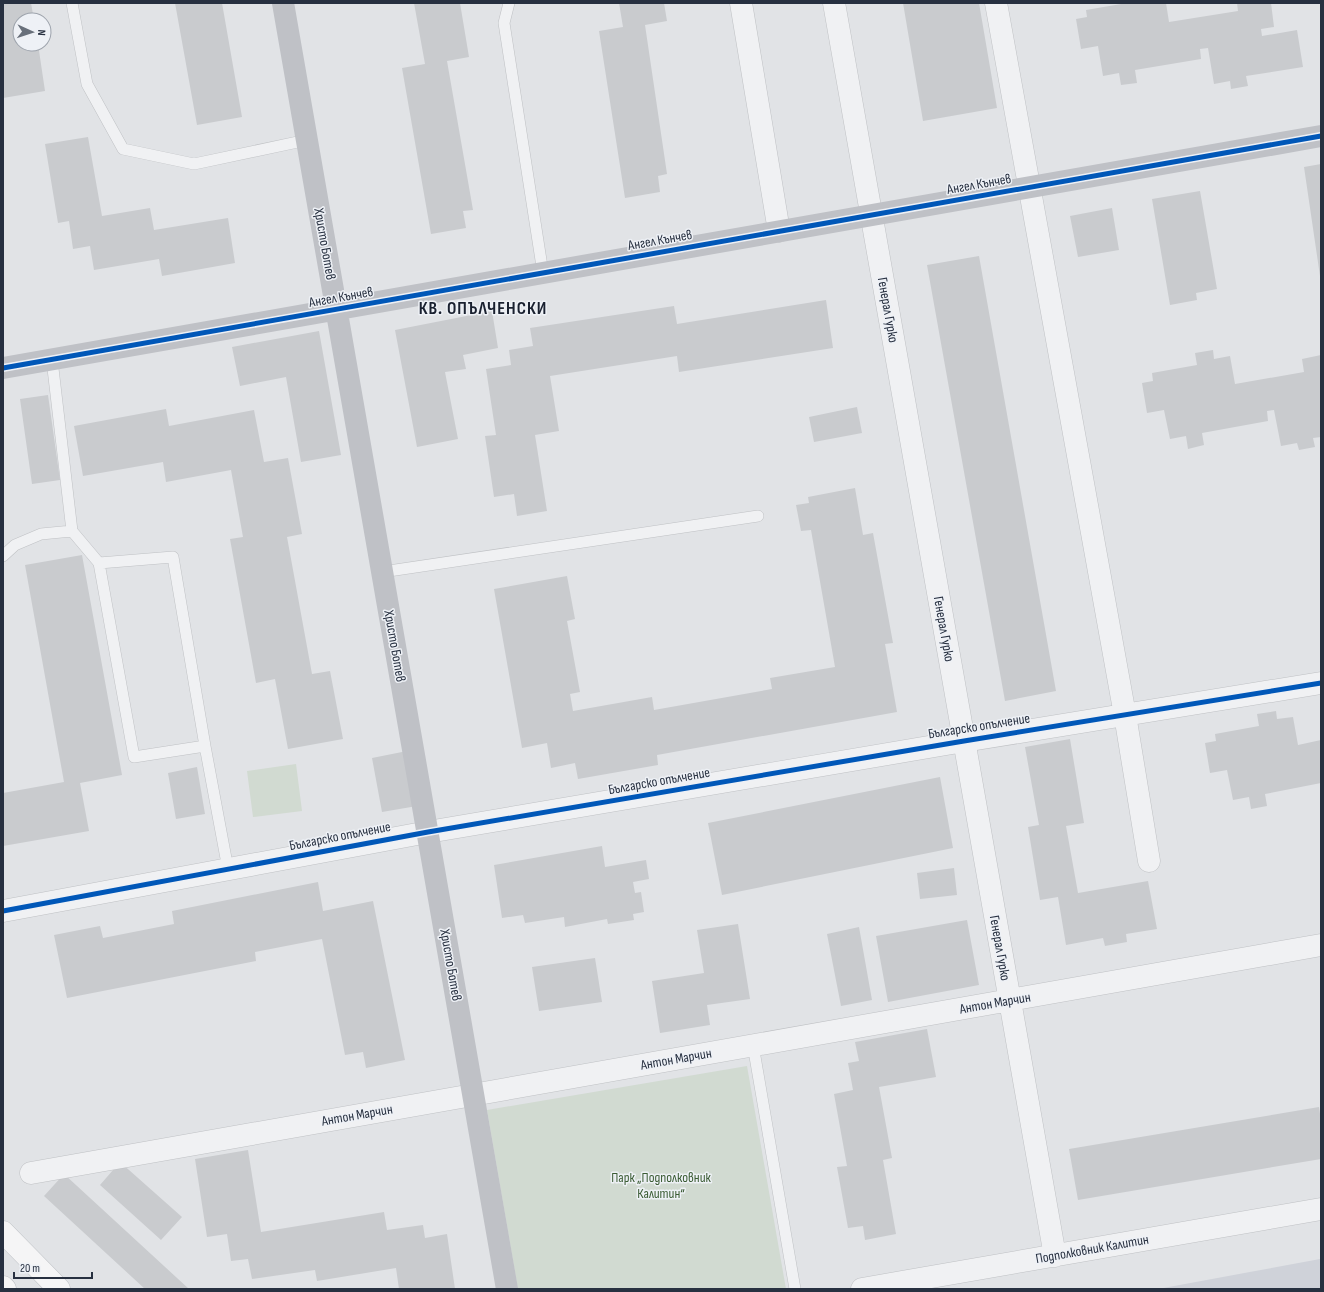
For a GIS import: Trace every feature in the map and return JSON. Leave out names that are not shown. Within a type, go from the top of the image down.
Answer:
[{"type":"main road","points":[[3,1232],[59,1289]]},
{"type":"street","name":"Христо Ботев","points":[[283,3],[507,1289]]},
{"type":"street","points":[[741,3],[779,231]]},
{"type":"street","name":"Генерал Гурко","points":[[834,3],[1055,1256]]},
{"type":"street","points":[[996,3],[1125,715],[1149,861]]},
{"type":"street","name":"Ангел Кънчев","points":[[3,368],[1321,136]]},
{"type":"street","name":"Българско опълчение","points":[[3,911],[428,832],[964,741],[1321,683]]},
{"type":"street","name":"Антон Марчин","points":[[31,1173],[1321,945]]},
{"type":"street","name":"Подполковник Калитин","points":[[862,1289],[1321,1209]]},
{"type":"lane","points":[[72,3],[88,84],[123,149],[194,164],[307,140]]},
{"type":"lane","points":[[509,3],[504,23],[543,273]]},
{"type":"lane","points":[[52,360],[72,531],[99,563],[134,757],[206,746]]},
{"type":"lane","points":[[382,572],[758,516]]},
{"type":"lane","points":[[3,556],[15,545],[41,534],[72,531]]},
{"type":"lane","points":[[99,563],[173,557],[228,869]]},
{"type":"lane","points":[[753,1045],[795,1289]]},
{"type":"shaded area","points":[[1320,1259],[1321,1289],[1158,1289]]},
{"type":"green space","points":[[296,764],[302,811],[253,817],[247,771]]},
{"type":"green space","name":"Парк „Подполковник Калитин“","points":[[747,1066],[786,1289],[518,1289],[487,1110]]},
{"type":"building","points":[[3,3],[31,3],[33,12],[12,12],[12,52],[39,52],[45,91],[3,98]]},
{"type":"building","points":[[175,3],[222,3],[242,117],[197,125]]},
{"type":"building","points":[[414,3],[460,3],[469,57],[447,61],[473,210],[463,211],[466,228],[431,234],[402,68],[425,64]]},
{"type":"building","points":[[619,3],[664,3],[667,21],[645,25],[667,174],[658,176],[660,192],[625,198],[599,31],[623,27]]},
{"type":"building","points":[[903,3],[979,3],[997,108],[923,121]]},
{"type":"building","points":[[1127,3],[1166,3],[1169,22],[1238,11],[1237,3],[1271,3],[1274,27],[1261,29],[1262,36],[1297,30],[1303,67],[1246,76],[1248,86],[1231,89],[1230,81],[1214,84],[1208,48],[1200,49],[1201,59],[1135,70],[1137,83],[1121,85],[1119,73],[1103,76],[1098,46],[1081,49],[1076,19],[1087,17],[1086,10]]},
{"type":"building","points":[[88,137],[102,216],[150,208],[154,230],[228,218],[235,263],[162,276],[159,259],[94,270],[90,246],[73,249],[69,221],[58,223],[45,144]]},
{"type":"building","points":[[1321,164],[1321,276],[1320,276],[1304,167]]},
{"type":"building","points":[[1200,191],[1217,289],[1196,293],[1197,300],[1170,305],[1152,199]]},
{"type":"building","points":[[1112,208],[1119,250],[1078,257],[1070,216]]},
{"type":"building","points":[[979,256],[1056,691],[1005,701],[927,265]]},
{"type":"building","points":[[826,300],[833,348],[679,372],[677,356],[550,376],[559,431],[535,435],[547,511],[517,516],[514,494],[494,497],[485,436],[496,435],[486,369],[511,365],[509,350],[533,346],[530,328],[674,306],[677,324]]},
{"type":"building","points":[[492,311],[498,348],[463,355],[466,369],[445,372],[458,439],[417,447],[395,330]]},
{"type":"building","points":[[319,331],[341,455],[301,462],[286,377],[240,386],[232,347]]},
{"type":"building","points":[[1213,350],[1214,359],[1230,356],[1235,384],[1304,372],[1302,359],[1321,355],[1321,437],[1313,438],[1315,447],[1299,450],[1297,443],[1281,446],[1274,410],[1267,411],[1268,421],[1202,433],[1204,445],[1188,449],[1186,436],[1170,439],[1164,410],[1147,413],[1142,383],[1153,381],[1152,373],[1197,365],[1195,353]]},
{"type":"building","points":[[48,395],[60,480],[32,484],[20,399]]},
{"type":"building","points":[[857,407],[862,433],[814,442],[809,417]]},
{"type":"building","points":[[166,409],[169,426],[254,410],[264,462],[288,458],[302,534],[287,537],[312,674],[330,671],[343,739],[288,749],[275,679],[256,683],[230,539],[243,537],[231,470],[166,482],[163,462],[83,476],[74,426]]},
{"type":"building","points":[[855,488],[863,535],[873,533],[893,643],[885,644],[897,712],[657,755],[658,765],[578,779],[575,763],[551,768],[547,743],[522,748],[494,589],[567,576],[575,619],[567,621],[580,692],[570,694],[573,711],[652,697],[654,710],[772,689],[770,678],[835,667],[811,530],[801,531],[796,505],[809,503],[808,497]]},
{"type":"building","points":[[82,555],[122,775],[80,783],[89,831],[3,846],[3,793],[64,782],[25,565]]},
{"type":"building","points":[[1276,711],[1277,719],[1293,717],[1298,745],[1321,740],[1321,783],[1265,794],[1267,806],[1251,809],[1249,797],[1233,800],[1227,770],[1210,773],[1205,743],[1216,741],[1215,734],[1259,726],[1257,714]]},
{"type":"building","points":[[1070,739],[1084,823],[1066,826],[1078,893],[1148,881],[1157,929],[1126,934],[1127,942],[1105,946],[1103,938],[1066,945],[1058,897],[1040,900],[1028,827],[1039,825],[1025,747]]},
{"type":"building","points":[[407,751],[417,806],[382,812],[372,758]]},
{"type":"building","points":[[197,767],[205,814],[176,819],[168,773]]},
{"type":"building","points":[[940,777],[953,848],[722,895],[708,823]]},
{"type":"building","points":[[602,846],[605,867],[646,860],[649,879],[633,882],[635,893],[641,892],[644,912],[633,914],[634,920],[608,924],[607,919],[565,927],[564,917],[525,923],[523,915],[502,918],[494,865]]},
{"type":"building","points":[[954,868],[957,895],[920,899],[917,873]]},
{"type":"building","points":[[318,882],[323,911],[373,901],[405,1060],[366,1068],[363,1052],[345,1055],[322,939],[255,952],[256,961],[67,998],[54,935],[100,926],[103,938],[174,924],[172,911]]},
{"type":"building","points":[[967,920],[979,985],[888,1002],[876,936]]},
{"type":"building","points":[[738,924],[750,999],[707,1005],[710,1025],[660,1033],[652,981],[704,973],[697,930]]},
{"type":"building","points":[[859,927],[872,1000],[841,1006],[827,934]]},
{"type":"building","points":[[595,958],[602,1002],[539,1011],[532,967]]},
{"type":"building","points":[[927,1029],[936,1077],[879,1087],[892,1158],[883,1160],[896,1234],[865,1240],[863,1226],[848,1228],[837,1167],[847,1166],[834,1094],[853,1090],[848,1063],[859,1061],[855,1042]]},
{"type":"building","points":[[1319,1107],[1321,1121],[1321,1159],[1078,1200],[1069,1149]]},
{"type":"building","points":[[248,1150],[261,1232],[384,1212],[387,1230],[423,1225],[425,1238],[447,1234],[455,1289],[399,1289],[396,1268],[317,1281],[315,1270],[252,1279],[248,1259],[231,1261],[227,1234],[207,1237],[195,1159]]},
{"type":"building","points":[[120,1162],[182,1217],[161,1240],[100,1185]]},
{"type":"building","points":[[64,1174],[189,1289],[145,1289],[44,1196]]},
{"type":"cycle path","points":[[3,368],[1321,136]]},
{"type":"cycle path","points":[[3,911],[428,832],[964,741],[1321,683]]},
{"type":"district","name":"КВ. ОПЪЛЧЕНСКИ","points":[[483,308]]}]
